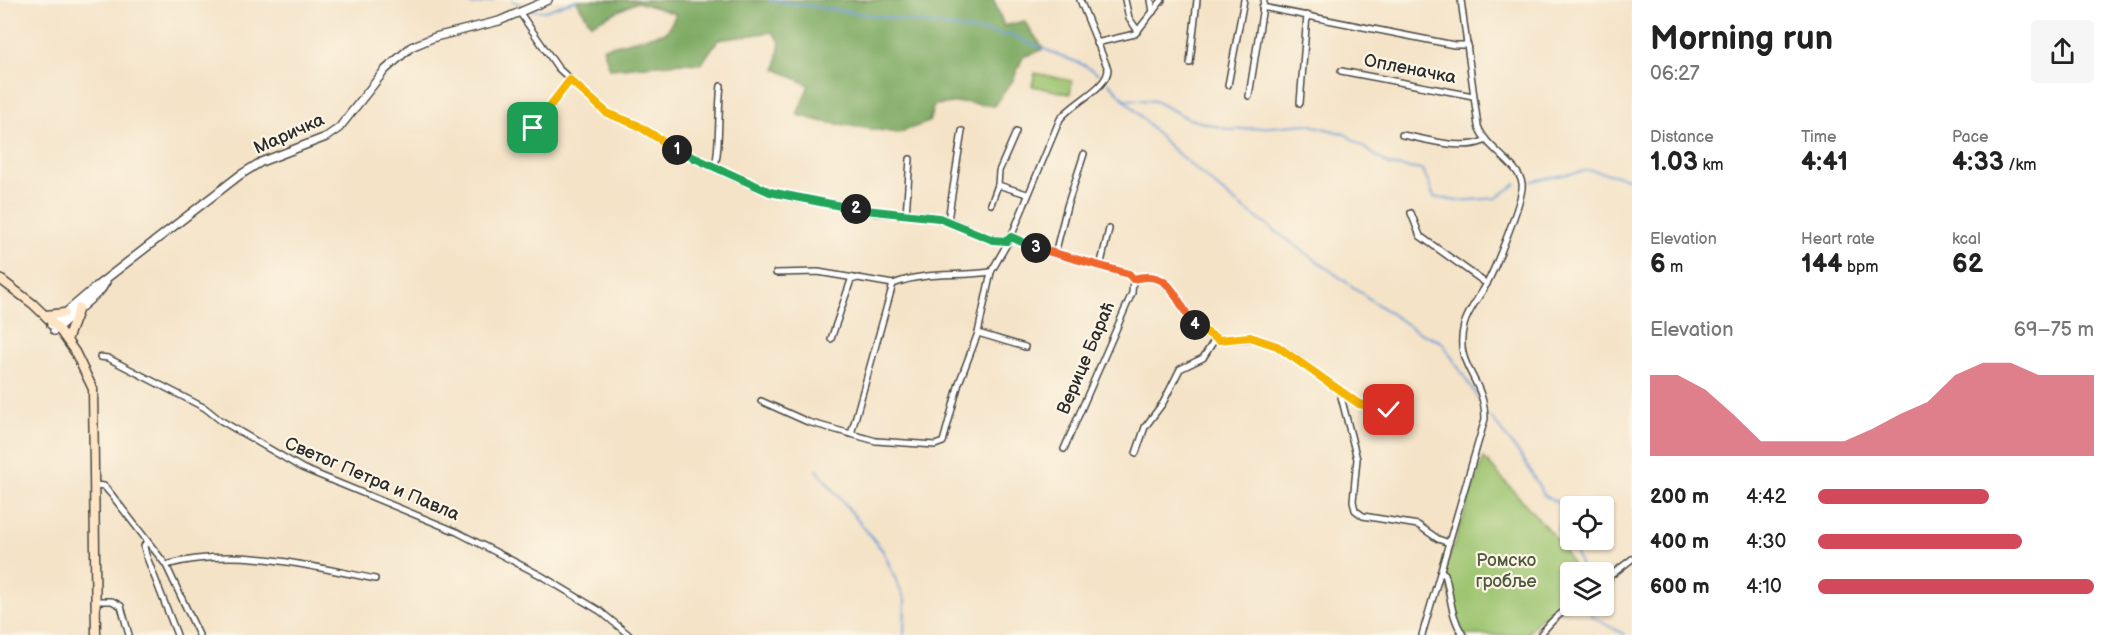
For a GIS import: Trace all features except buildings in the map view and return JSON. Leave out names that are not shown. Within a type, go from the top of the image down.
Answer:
[{"type":"main road","points":[[0,279],[46,315],[83,377],[94,415]]},
{"type":"main road","points":[[33,304],[67,340],[93,389],[96,635]]},
{"type":"main road","points":[[67,340],[79,308]]},
{"type":"main road","points":[[46,315],[64,313]]},
{"type":"street","name":"Маричка","points":[[54,327],[64,313],[261,162],[326,136],[339,128],[401,54],[435,37],[490,24],[548,0]]},
{"type":"street","points":[[761,401],[808,422],[876,441],[935,445],[942,443],[958,383],[978,333],[991,272],[1009,239],[1060,119],[1073,104],[1101,86],[1108,77],[1108,69],[1080,0]]},
{"type":"street","points":[[1125,0],[1129,18],[1138,31]]},
{"type":"street","points":[[1151,0],[1153,12]]},
{"type":"street","points":[[1096,43],[1131,37],[1162,0]]},
{"type":"street","points":[[1190,63],[1197,0]]},
{"type":"street","points":[[1228,85],[1244,0]]},
{"type":"street","points":[[1422,635],[1468,473],[1484,426],[1485,409],[1477,380],[1463,358],[1462,335],[1467,318],[1487,284],[1523,187],[1519,174],[1484,141],[1478,126],[1461,0]]},
{"type":"street","points":[[1249,96],[1263,3],[1307,15],[1454,45],[1468,45]]},
{"type":"street","points":[[522,12],[549,58],[607,113],[637,125],[669,146],[752,186],[789,197],[844,205],[875,213],[906,214],[948,220],[986,237],[1009,239],[1129,274],[1133,279],[1150,277],[1167,282],[1191,320],[1215,339],[1227,341],[1250,337],[1268,342],[1286,350],[1363,406],[1383,407],[1399,414]]},
{"type":"street","points":[[1300,103],[1307,15]]},
{"type":"street","name":"Опленачка","points":[[1341,71],[1473,96]]},
{"type":"street","points":[[533,128],[570,80]]},
{"type":"street","points":[[714,167],[718,159],[717,115],[721,86]]},
{"type":"street","points":[[948,220],[962,131]]},
{"type":"street","points":[[991,204],[998,185],[999,171],[1016,132]]},
{"type":"street","points":[[1402,135],[1450,143],[1472,144],[1484,141]]},
{"type":"street","points":[[1055,254],[1066,206],[1084,154]]},
{"type":"street","points":[[906,214],[910,159]]},
{"type":"street","points":[[998,185],[1027,194]]},
{"type":"street","points":[[1411,213],[1420,236],[1487,284]]},
{"type":"street","points":[[1100,267],[1109,229]]},
{"type":"street","points":[[776,273],[818,272],[893,284],[925,274],[963,276],[991,272]]},
{"type":"street","points":[[831,339],[848,285],[854,278]]},
{"type":"street","name":"Маричка","points":[[54,327],[101,290],[107,279]]},
{"type":"street","name":"Верице Бараћ","points":[[1064,449],[1132,293],[1133,279]]},
{"type":"street","points":[[851,434],[893,284]]},
{"type":"street","points":[[978,333],[1024,347]]},
{"type":"street","points":[[1136,453],[1145,427],[1162,403],[1180,369],[1203,358],[1215,339]]},
{"type":"street","name":"Светог Петра и Павла","points":[[100,357],[108,358],[205,408],[220,420],[308,471],[359,489],[417,517],[466,536],[540,575],[600,611],[629,635]]},
{"type":"street","points":[[1339,389],[1357,459],[1353,501],[1355,510],[1363,516],[1418,525],[1438,539],[1449,543]]},
{"type":"street","points":[[95,485],[107,489],[166,565],[199,635]]},
{"type":"street","points":[[147,541],[144,546],[146,555],[177,635]]},
{"type":"street","points":[[166,565],[220,557],[275,559],[375,579]]},
{"type":"street","points":[[1614,572],[1632,559]]},
{"type":"street","points":[[1441,571],[1444,573],[1449,590],[1452,616],[1463,635]]},
{"type":"street","points":[[96,601],[112,601],[121,606],[129,635]]},
{"type":"street","points":[[1540,635],[1560,615]]},
{"type":"green space","points":[[576,0],[994,0],[1004,26],[1024,21],[1044,49],[1023,57],[1013,80],[994,106],[963,102],[934,105],[929,122],[898,133],[824,122],[797,115],[809,85],[776,69],[780,41],[772,32],[718,40],[701,64],[682,63],[610,69],[603,48],[667,32],[676,14],[637,2],[591,24]]},
{"type":"green space","points":[[1035,73],[1072,81],[1070,94],[1032,86]]},
{"type":"green space","name":"Ромско гробље","points":[[1484,458],[1560,543],[1560,550],[1564,550],[1571,562],[1560,562],[1560,610],[1540,618],[1527,635],[1463,635],[1449,592],[1445,569]]},
{"type":"waterway","points":[[462,0],[473,5],[494,0]]},
{"type":"waterway","points":[[512,0],[525,8]]},
{"type":"waterway","points":[[530,10],[545,11],[576,0]]},
{"type":"waterway","points":[[769,0],[1012,36],[1086,66],[1098,74]]},
{"type":"waterway","points":[[1109,83],[1170,147],[1236,203],[1418,332],[1442,342],[1481,403]]},
{"type":"waterway","points":[[1124,99],[1155,101],[1189,119],[1231,130],[1307,124],[1345,134],[1389,165],[1423,170],[1434,197],[1457,201],[1496,198],[1516,184]]},
{"type":"waterway","points":[[1532,181],[1590,170],[1632,179]]},
{"type":"waterway","points":[[1490,416],[1524,460],[1544,495],[1559,503],[1564,511],[1558,531],[1576,553],[1579,562]]},
{"type":"waterway","points":[[817,470],[883,551],[905,600],[904,635]]},
{"type":"waterway","points":[[1591,616],[1625,635]]},
{"type":"route","points":[[533,128],[570,80],[607,113],[637,125],[669,146],[752,186],[798,199],[844,205],[875,213],[924,215],[948,220],[993,240],[1007,241],[1011,237],[1038,249],[1129,274],[1133,279],[1146,277],[1167,282],[1174,289],[1181,307],[1191,320],[1212,338],[1227,341],[1250,337],[1268,342],[1286,350],[1359,404],[1389,410]]}]
